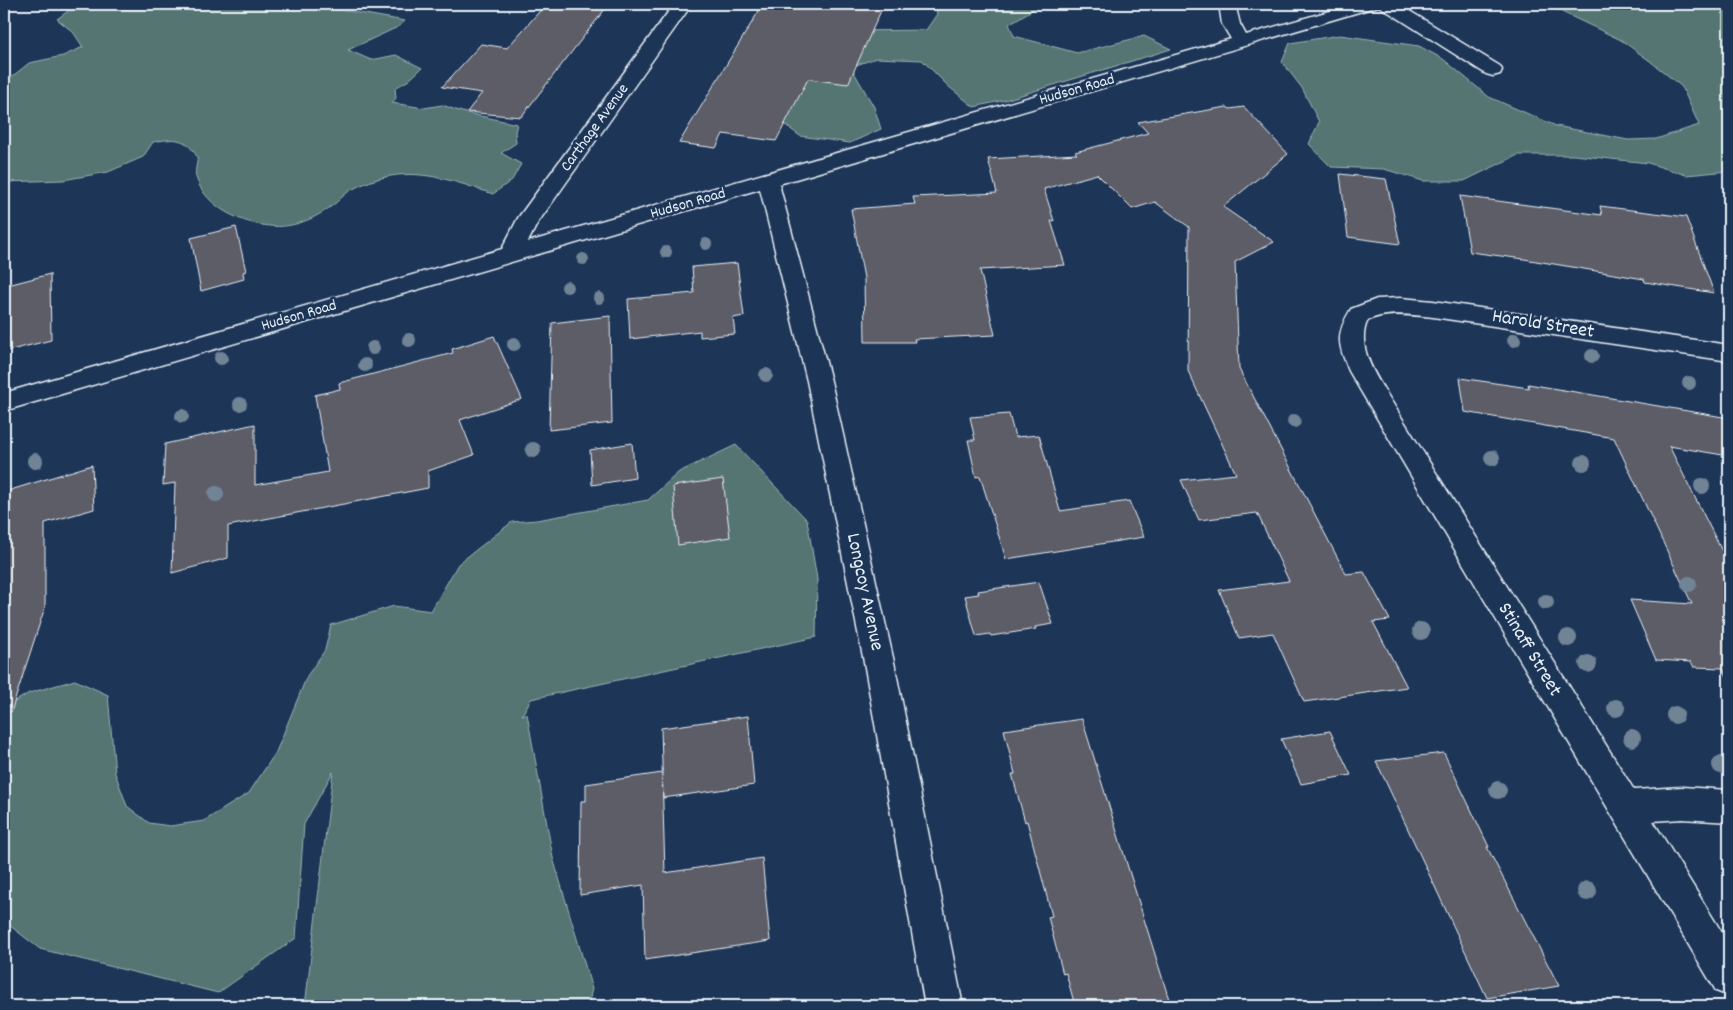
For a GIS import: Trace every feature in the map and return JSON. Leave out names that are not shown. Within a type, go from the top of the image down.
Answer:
[{"type":"street","name":"Carthage Avenue","points":[[511,254],[526,224],[683,4]]},
{"type":"street","points":[[1227,4],[1231,24],[1241,42]]},
{"type":"street","name":"Hudson Road","points":[[4,402],[1372,4]]},
{"type":"street","points":[[1386,4],[1493,70]]},
{"type":"street","name":"Longcoy Avenue","points":[[768,181],[819,381],[878,662],[944,1006]]},
{"type":"street","name":"Harold Street","points":[[1358,315],[1377,307],[1401,306],[1433,309],[1729,353]]},
{"type":"street","name":"Stinaff Street","points":[[1358,315],[1351,333],[1355,353],[1366,378],[1729,978]]},
{"type":"street","points":[[1624,807],[1682,803],[1729,806]]},
{"type":"green space","points":[[66,4],[308,4],[405,21],[398,27],[348,50],[371,60],[396,55],[422,68],[409,80],[395,88],[396,98],[392,103],[424,108],[442,105],[462,112],[517,124],[515,132],[516,143],[501,153],[521,164],[512,180],[493,194],[457,182],[422,175],[388,176],[370,181],[351,190],[327,210],[304,222],[287,226],[260,225],[249,222],[227,213],[217,206],[202,190],[197,180],[195,173],[197,156],[189,146],[176,140],[153,142],[143,157],[108,172],[63,180],[6,182],[4,180],[4,122],[7,119],[4,83],[29,63],[63,56],[83,47],[73,32],[57,19],[68,11]]},
{"type":"green space","points":[[935,4],[1042,4],[1009,24],[1014,36],[1077,53],[1144,36],[1171,49],[1005,100],[974,107],[948,86],[922,60],[876,58],[851,67],[874,107],[881,129],[850,143],[800,136],[777,119],[790,87],[856,31],[926,30],[937,14]]},
{"type":"green space","points":[[1545,4],[1729,4],[1729,171],[1686,175],[1648,163],[1574,155],[1518,155],[1464,181],[1423,181],[1384,169],[1331,167],[1309,144],[1319,122],[1302,88],[1282,62],[1290,43],[1340,35],[1419,46],[1443,59],[1489,97],[1556,126],[1628,140],[1656,139],[1699,125],[1682,87],[1650,61],[1621,40]]},
{"type":"green space","points":[[736,445],[807,520],[817,579],[816,637],[531,699],[522,715],[527,714],[553,858],[592,989],[588,1006],[305,1006],[333,772],[304,824],[296,938],[218,993],[40,949],[9,925],[4,917],[4,708],[29,693],[75,680],[108,695],[115,773],[127,806],[149,823],[170,826],[204,821],[249,793],[276,752],[307,676],[325,650],[331,625],[394,606],[431,611],[458,564],[512,522],[537,520],[648,500],[679,472]]},
{"type":"building","points":[[546,4],[609,4],[521,117],[467,112],[482,93],[442,87],[481,44],[507,48]]},
{"type":"building","points":[[763,4],[884,4],[848,84],[808,79],[776,141],[723,134],[716,148],[679,143]]},
{"type":"building","points":[[1227,107],[1230,109],[1244,107],[1288,154],[1223,207],[1274,242],[1235,262],[1239,369],[1346,574],[1364,572],[1390,620],[1373,622],[1407,687],[1304,702],[1273,633],[1239,638],[1219,590],[1289,581],[1257,513],[1199,520],[1181,480],[1236,474],[1188,371],[1189,227],[1155,202],[1132,209],[1097,174],[1044,189],[1054,221],[1051,221],[1065,265],[980,270],[995,335],[914,339],[915,342],[865,342],[864,278],[851,209],[915,204],[913,197],[997,193],[988,159],[1077,154],[1075,152],[1148,133],[1138,122]]},
{"type":"building","points":[[1340,174],[1386,179],[1400,244],[1348,237]]},
{"type":"building","points":[[1460,196],[1602,215],[1600,206],[1686,217],[1714,293],[1645,282],[1644,279],[1470,252]]},
{"type":"building","points":[[236,227],[246,271],[243,272],[244,279],[201,291],[191,238]]},
{"type":"building","points":[[737,263],[744,316],[733,318],[735,334],[700,337],[700,331],[630,339],[628,299],[694,293],[692,267]]},
{"type":"building","points":[[50,274],[51,340],[7,351],[7,344],[4,345],[4,286]]},
{"type":"building","points":[[610,316],[612,423],[549,430],[552,323]]},
{"type":"building","points":[[494,336],[522,399],[460,420],[474,455],[428,471],[428,488],[228,526],[228,558],[172,573],[175,483],[163,485],[165,444],[255,424],[255,485],[328,472],[315,395],[340,389],[339,383],[453,353],[452,349]]},
{"type":"building","points":[[1460,378],[1529,388],[1528,384],[1729,418],[1729,456],[1669,446],[1729,565],[1729,681],[1723,668],[1694,667],[1691,662],[1656,660],[1630,600],[1692,604],[1614,438],[1465,412]]},
{"type":"building","points":[[1009,414],[1015,437],[1039,435],[1060,511],[1129,501],[1144,537],[1006,559],[980,476],[976,477],[968,440],[975,440],[970,417]]},
{"type":"building","points":[[632,443],[635,478],[592,485],[590,450]]},
{"type":"building","points":[[92,465],[94,509],[45,523],[45,607],[11,712],[4,711],[4,492]]},
{"type":"building","points":[[723,479],[730,537],[678,545],[673,486]]},
{"type":"building","points":[[1039,582],[1053,624],[1035,627],[1036,629],[991,636],[990,634],[976,636],[965,596],[979,594],[978,591]]},
{"type":"building","points":[[748,716],[754,785],[663,798],[661,728]]},
{"type":"building","points":[[1082,719],[1171,1006],[1075,1006],[1066,973],[1063,974],[1048,917],[1052,916],[1027,821],[1025,822],[1012,774],[1015,774],[1004,730]]},
{"type":"building","points":[[1330,731],[1351,775],[1301,784],[1281,739]]},
{"type":"building","points":[[1444,753],[1489,847],[1487,847],[1559,986],[1487,998],[1376,761]]},
{"type":"building","points":[[662,773],[665,873],[762,858],[770,941],[645,960],[643,885],[580,895],[581,801],[586,801],[586,784]]}]
